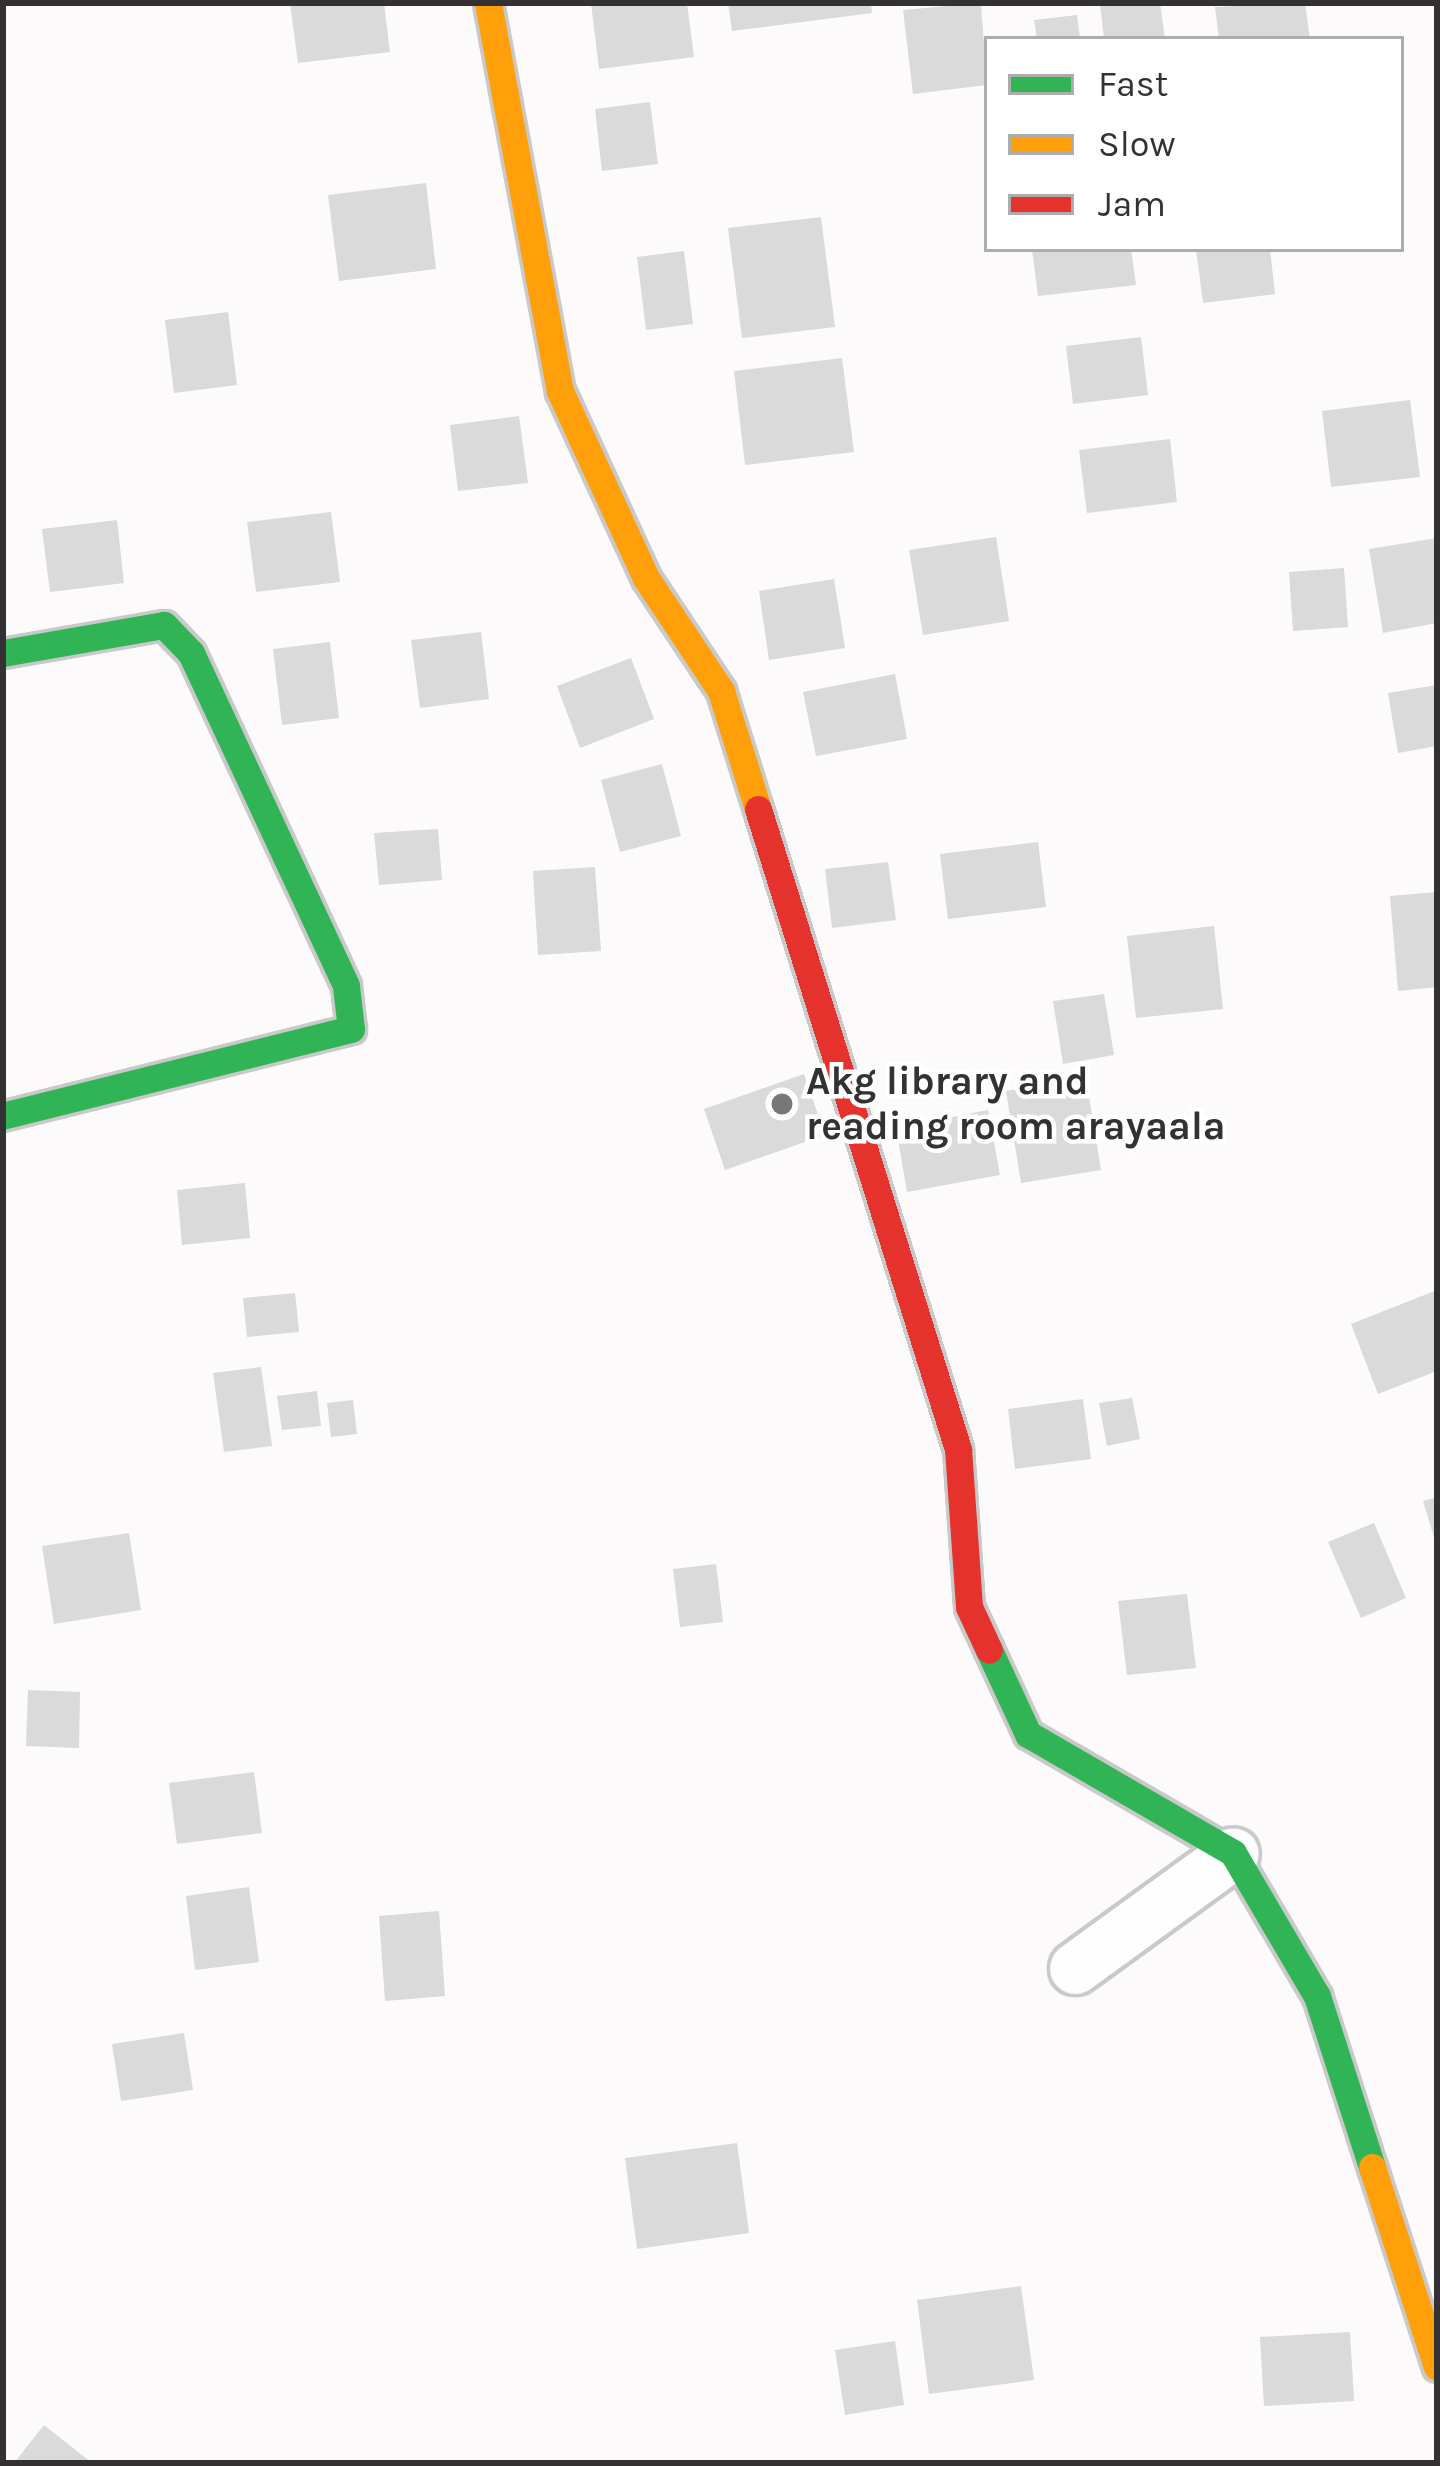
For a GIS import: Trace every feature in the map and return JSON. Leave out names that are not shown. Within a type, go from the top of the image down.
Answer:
[{"type":"street","points":[[488,3],[560,391],[646,578],[722,691],[958,1449],[970,1607],[1028,1734],[1233,1853],[1317,1996],[1437,2367]]},
{"type":"street","points":[[3,653],[164,625],[191,653],[346,986],[351,1029],[3,1117]]},
{"type":"street","points":[[1075,1968],[1233,1853]]},
{"type":"building","points":[[290,3],[384,3],[390,52],[298,63]]},
{"type":"building","points":[[591,3],[687,3],[694,57],[599,69]]},
{"type":"building","points":[[728,3],[871,3],[872,13],[732,31]]},
{"type":"building","points":[[981,3],[984,85],[913,94],[903,10]]},
{"type":"building","points":[[1100,3],[1160,3],[1165,36],[1104,36]]},
{"type":"building","points":[[1305,3],[1310,36],[1219,36],[1215,7]]},
{"type":"building","points":[[1077,15],[1080,36],[1037,36],[1034,20]]},
{"type":"building","points":[[650,102],[658,164],[602,171],[595,109]]},
{"type":"building","points":[[426,183],[436,269],[339,281],[328,195]]},
{"type":"building","points":[[821,217],[835,327],[742,338],[728,228]]},
{"type":"building","points":[[684,251],[693,324],[646,330],[637,257]]},
{"type":"building","points":[[1032,252],[1131,252],[1136,285],[1038,296]]},
{"type":"building","points":[[1196,252],[1270,252],[1275,294],[1203,303]]},
{"type":"building","points":[[228,312],[237,385],[174,393],[165,320]]},
{"type":"building","points":[[1141,337],[1148,395],[1073,404],[1066,346]]},
{"type":"building","points":[[842,358],[854,452],[745,465],[734,371]]},
{"type":"building","points":[[1410,400],[1420,477],[1331,487],[1322,411]]},
{"type":"building","points":[[519,416],[528,483],[458,491],[450,425]]},
{"type":"building","points":[[1170,439],[1177,502],[1087,513],[1079,450]]},
{"type":"building","points":[[331,512],[340,582],[256,592],[247,522]]},
{"type":"building","points":[[117,520],[124,583],[50,592],[42,529]]},
{"type":"building","points":[[996,537],[1009,621],[923,635],[909,550]]},
{"type":"building","points":[[1437,538],[1437,623],[1383,633],[1369,549]]},
{"type":"building","points":[[1344,568],[1348,627],[1293,631],[1289,572]]},
{"type":"building","points":[[834,579],[845,648],[769,660],[759,591]]},
{"type":"building","points":[[481,632],[489,699],[420,708],[411,640]]},
{"type":"building","points":[[330,642],[339,718],[282,725],[273,649]]},
{"type":"building","points":[[631,658],[654,719],[580,748],[557,686]]},
{"type":"building","points":[[895,674],[907,739],[816,756],[803,692]]},
{"type":"building","points":[[1437,685],[1437,746],[1398,753],[1388,693]]},
{"type":"building","points":[[662,764],[681,836],[620,852],[601,780]]},
{"type":"building","points":[[438,829],[442,880],[379,885],[374,833]]},
{"type":"building","points":[[1038,842],[1046,907],[948,919],[940,854]]},
{"type":"building","points":[[888,862],[896,920],[832,928],[825,869]]},
{"type":"building","points":[[595,867],[601,951],[538,955],[533,871]]},
{"type":"building","points":[[1437,892],[1437,987],[1398,991],[1390,896]]},
{"type":"building","points":[[1214,926],[1223,1009],[1136,1018],[1127,936]]},
{"type":"building","points":[[1104,994],[1114,1055],[1063,1064],[1053,1001]]},
{"type":"building","points":[[804,1074],[825,1135],[725,1170],[704,1109]]},
{"type":"building","points":[[1086,1078],[1101,1170],[1021,1183],[1006,1091]]},
{"type":"building","points":[[988,1110],[1000,1175],[907,1192],[896,1128]]},
{"type":"building","points":[[245,1183],[250,1238],[182,1245],[177,1190]]},
{"type":"building","points":[[1437,1290],[1437,1371],[1378,1394],[1351,1324]]},
{"type":"building","points":[[295,1293],[299,1332],[247,1337],[243,1298]]},
{"type":"building","points":[[261,1367],[272,1446],[224,1452],[213,1373]]},
{"type":"building","points":[[317,1391],[321,1426],[282,1430],[277,1396]]},
{"type":"building","points":[[1132,1398],[1140,1439],[1107,1446],[1099,1403]]},
{"type":"building","points":[[1083,1399],[1091,1459],[1015,1469],[1008,1409]]},
{"type":"building","points":[[353,1400],[357,1434],[331,1437],[327,1403]]},
{"type":"building","points":[[1437,1497],[1437,1544],[1436,1544],[1423,1501]]},
{"type":"building","points":[[1374,1523],[1406,1598],[1361,1618],[1328,1542]]},
{"type":"building","points":[[129,1533],[141,1610],[54,1624],[42,1546]]},
{"type":"building","points":[[716,1564],[723,1622],[680,1627],[673,1569]]},
{"type":"building","points":[[1187,1594],[1196,1668],[1127,1675],[1118,1601]]},
{"type":"building","points":[[28,1690],[80,1692],[79,1748],[26,1746]]},
{"type":"building","points":[[254,1772],[262,1833],[177,1844],[169,1783]]},
{"type":"building","points":[[249,1887],[259,1962],[195,1970],[186,1896]]},
{"type":"building","points":[[439,1911],[445,1996],[385,2001],[379,1916]]},
{"type":"building","points":[[184,2033],[193,2090],[121,2101],[112,2044]]},
{"type":"building","points":[[737,2143],[749,2233],[637,2249],[625,2158]]},
{"type":"building","points":[[1021,2286],[1034,2380],[929,2394],[917,2300]]},
{"type":"building","points":[[1350,2332],[1354,2401],[1264,2406],[1260,2337]]},
{"type":"building","points":[[895,2341],[904,2405],[845,2415],[835,2350]]},
{"type":"building","points":[[44,2425],[92,2463],[14,2463]]},
{"type":"traffic: fast","points":[[3,653],[164,625],[191,653],[346,986],[351,1029],[3,1116]]},
{"type":"traffic: fast","points":[[989,1650],[1028,1734],[1233,1853],[1317,1996],[1372,2167]]},
{"type":"traffic: slow","points":[[488,3],[560,391],[646,578],[721,691],[758,809]]},
{"type":"traffic: slow","points":[[1372,2167],[1437,2367]]},
{"type":"traffic: jam","points":[[758,809],[958,1449],[969,1607],[989,1650]]},
{"type":"place","name":"Akg library and reading room arayaala","points":[[782,1104]]}]
